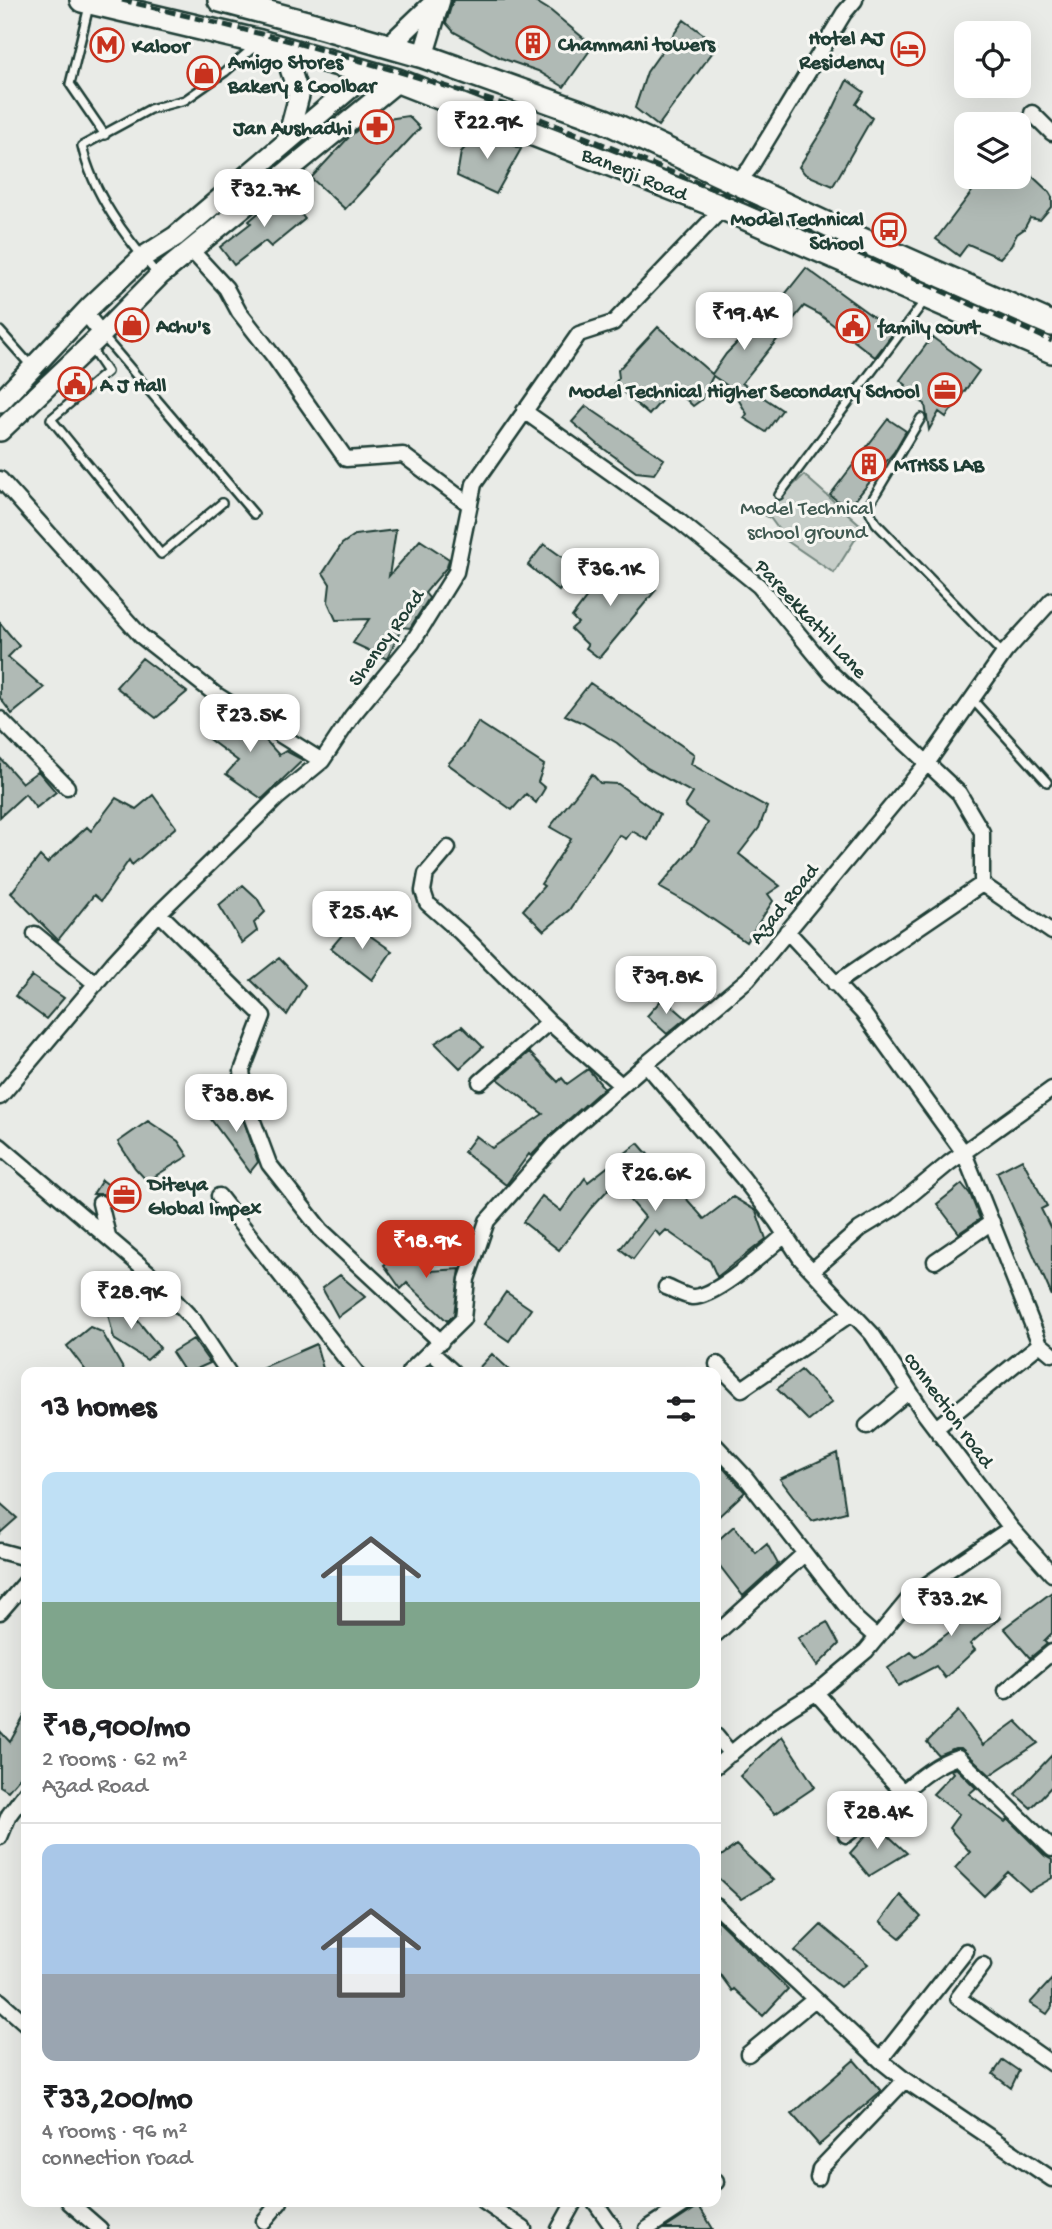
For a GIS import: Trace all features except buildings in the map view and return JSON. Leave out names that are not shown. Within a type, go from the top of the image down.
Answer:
[{"type":"main road","name":"Banerji Road","points":[[220,0],[423,56],[606,121],[1052,324]]},
{"type":"main road","points":[[0,401],[143,257],[176,236],[368,73],[388,47],[439,0]]},
{"type":"main road","points":[[0,431],[159,276],[398,81],[423,56],[439,0]]},
{"type":"main road","name":"Banerji Road","points":[[86,1],[260,42],[398,81],[733,213],[1052,351]]},
{"type":"main road","points":[[260,42],[289,65],[299,96],[287,141]]},
{"type":"main road","points":[[517,126],[522,91]]},
{"type":"main road","points":[[733,213],[747,187]]},
{"type":"main road","points":[[176,236],[191,250]]},
{"type":"street","points":[[747,187],[750,169],[844,13],[855,0]]},
{"type":"street","points":[[1032,113],[1052,133]]},
{"type":"street","name":"Shenoy Road","points":[[0,1097],[159,913],[277,798],[322,761],[352,716],[412,643],[457,572],[474,484],[579,334],[613,323],[733,213]]},
{"type":"street","points":[[191,250],[226,288],[239,312],[346,459],[403,455],[470,505]]},
{"type":"street","points":[[85,313],[95,340]]},
{"type":"street","name":"Pareekkattil Lane","points":[[524,411],[679,521],[759,586],[830,672],[959,793],[982,832],[982,884]]},
{"type":"street","points":[[0,479],[141,636],[215,694],[322,761]]},
{"type":"street","name":"Azad Road","points":[[414,1367],[463,1319],[467,1279],[487,1221],[556,1143],[748,979],[928,762],[1003,654],[1052,600]]},
{"type":"street","points":[[0,719],[67,787]]},
{"type":"street","points":[[448,848],[426,874],[423,891],[427,903],[550,1022],[621,1086]]},
{"type":"street","points":[[835,984],[982,884],[1052,932]]},
{"type":"street","points":[[159,913],[263,1016],[242,1071],[247,1105],[269,1164],[321,1230],[436,1347],[450,1367]]},
{"type":"street","points":[[787,931],[863,1013],[964,1153],[1040,1344],[1052,1354]]},
{"type":"street","points":[[35,934],[96,984]]},
{"type":"street","points":[[480,1082],[550,1022]]},
{"type":"street","name":"connection road","points":[[646,1064],[742,1177],[801,1259],[872,1334],[936,1429],[1010,1528],[1052,1574]]},
{"type":"street","points":[[813,1270],[860,1229],[896,1207],[1052,1089]]},
{"type":"street","points":[[0,1146],[148,1272],[194,1321],[225,1367]]},
{"type":"street","points":[[219,1196],[352,1367]]},
{"type":"street","points":[[100,1203],[108,1236]]},
{"type":"street","points":[[935,1261],[992,1223]]},
{"type":"street","points":[[666,1287],[692,1297],[707,1293],[748,1267],[785,1234]]},
{"type":"street","points":[[721,1368],[743,1389],[852,1313]]},
{"type":"street","points":[[936,1429],[1040,1344]]},
{"type":"street","points":[[717,1364],[720,1367]]},
{"type":"street","points":[[867,1426],[909,1391]]},
{"type":"street","points":[[721,1451],[746,1478],[856,1619],[877,1638]]},
{"type":"street","points":[[721,1762],[788,1708],[816,1693],[866,1651],[914,1594],[1010,1528]]},
{"type":"street","points":[[0,1551],[21,1557]]},
{"type":"street","points":[[721,1629],[804,1554]]},
{"type":"street","points":[[0,1612],[21,1588]]},
{"type":"street","points":[[1006,1691],[1052,1652]]},
{"type":"street","points":[[816,1693],[903,1792]]},
{"type":"street","points":[[721,1742],[730,1754]]},
{"type":"street","points":[[846,1836],[920,1777],[947,1760],[958,1757],[1052,1849]]},
{"type":"street","points":[[0,1837],[5,1812],[21,1797]]},
{"type":"street","points":[[721,1911],[880,2060],[905,2080],[1052,2179]]},
{"type":"street","points":[[880,2060],[966,1951]]},
{"type":"street","points":[[982,1965],[958,1998],[1052,2064]]},
{"type":"street","points":[[748,2054],[816,1999]]},
{"type":"street","points":[[0,2001],[21,2020]]},
{"type":"street","points":[[818,2178],[820,2169],[905,2080]]},
{"type":"street","points":[[75,2207],[100,2229]]},
{"type":"street","points":[[264,2221],[276,2207]]},
{"type":"street","points":[[491,2207],[524,2229]]},
{"type":"street","points":[[559,2229],[571,2207]]},
{"type":"street","points":[[599,2207],[614,2229]]},
{"type":"street","points":[[647,2229],[680,2207]]},
{"type":"lane","points":[[86,1],[70,84],[105,135]]},
{"type":"lane","points":[[159,276],[106,204],[85,160],[82,146],[150,109],[185,100],[225,72],[260,42]]},
{"type":"lane","points":[[779,495],[927,298]]},
{"type":"lane","points":[[0,331],[33,368]]},
{"type":"lane","points":[[95,340],[107,372],[51,419],[161,554],[222,503]]},
{"type":"lane","points":[[95,340],[254,514]]},
{"type":"lane","points":[[921,418],[869,505],[870,512],[876,523],[1003,654]]},
{"type":"lane","points":[[972,698],[1048,782]]},
{"type":"green space","name":"Model Technical school ground","points":[[804,475],[863,527],[834,573],[787,541],[771,519],[760,512]]},
{"type":"railway","points":[[122,0],[286,40],[506,105],[750,204],[1052,341]]},
{"type":"place","name":"Chammani towers","points":[[533,43]]},
{"type":"place","name":"Kaloor","points":[[107,45]]},
{"type":"place","name":"Hotel AJ Residency","points":[[908,49]]},
{"type":"place","name":"Amigo Stores Bakery & Coolbar","points":[[204,73]]},
{"type":"place","name":"Jan Aushadhi","points":[[377,127]]},
{"type":"place","name":"Model Technical School","points":[[889,230]]},
{"type":"place","name":"Achu's","points":[[132,325]]},
{"type":"place","name":"family court","points":[[853,326]]},
{"type":"place","name":"A J Hall","points":[[75,384]]},
{"type":"place","name":"Model Technical Higher Secondary School","points":[[945,390]]},
{"type":"place","name":"MTHSS LAB","points":[[869,464]]},
{"type":"place","name":"Diteya Global Impex","points":[[124,1195]]}]
